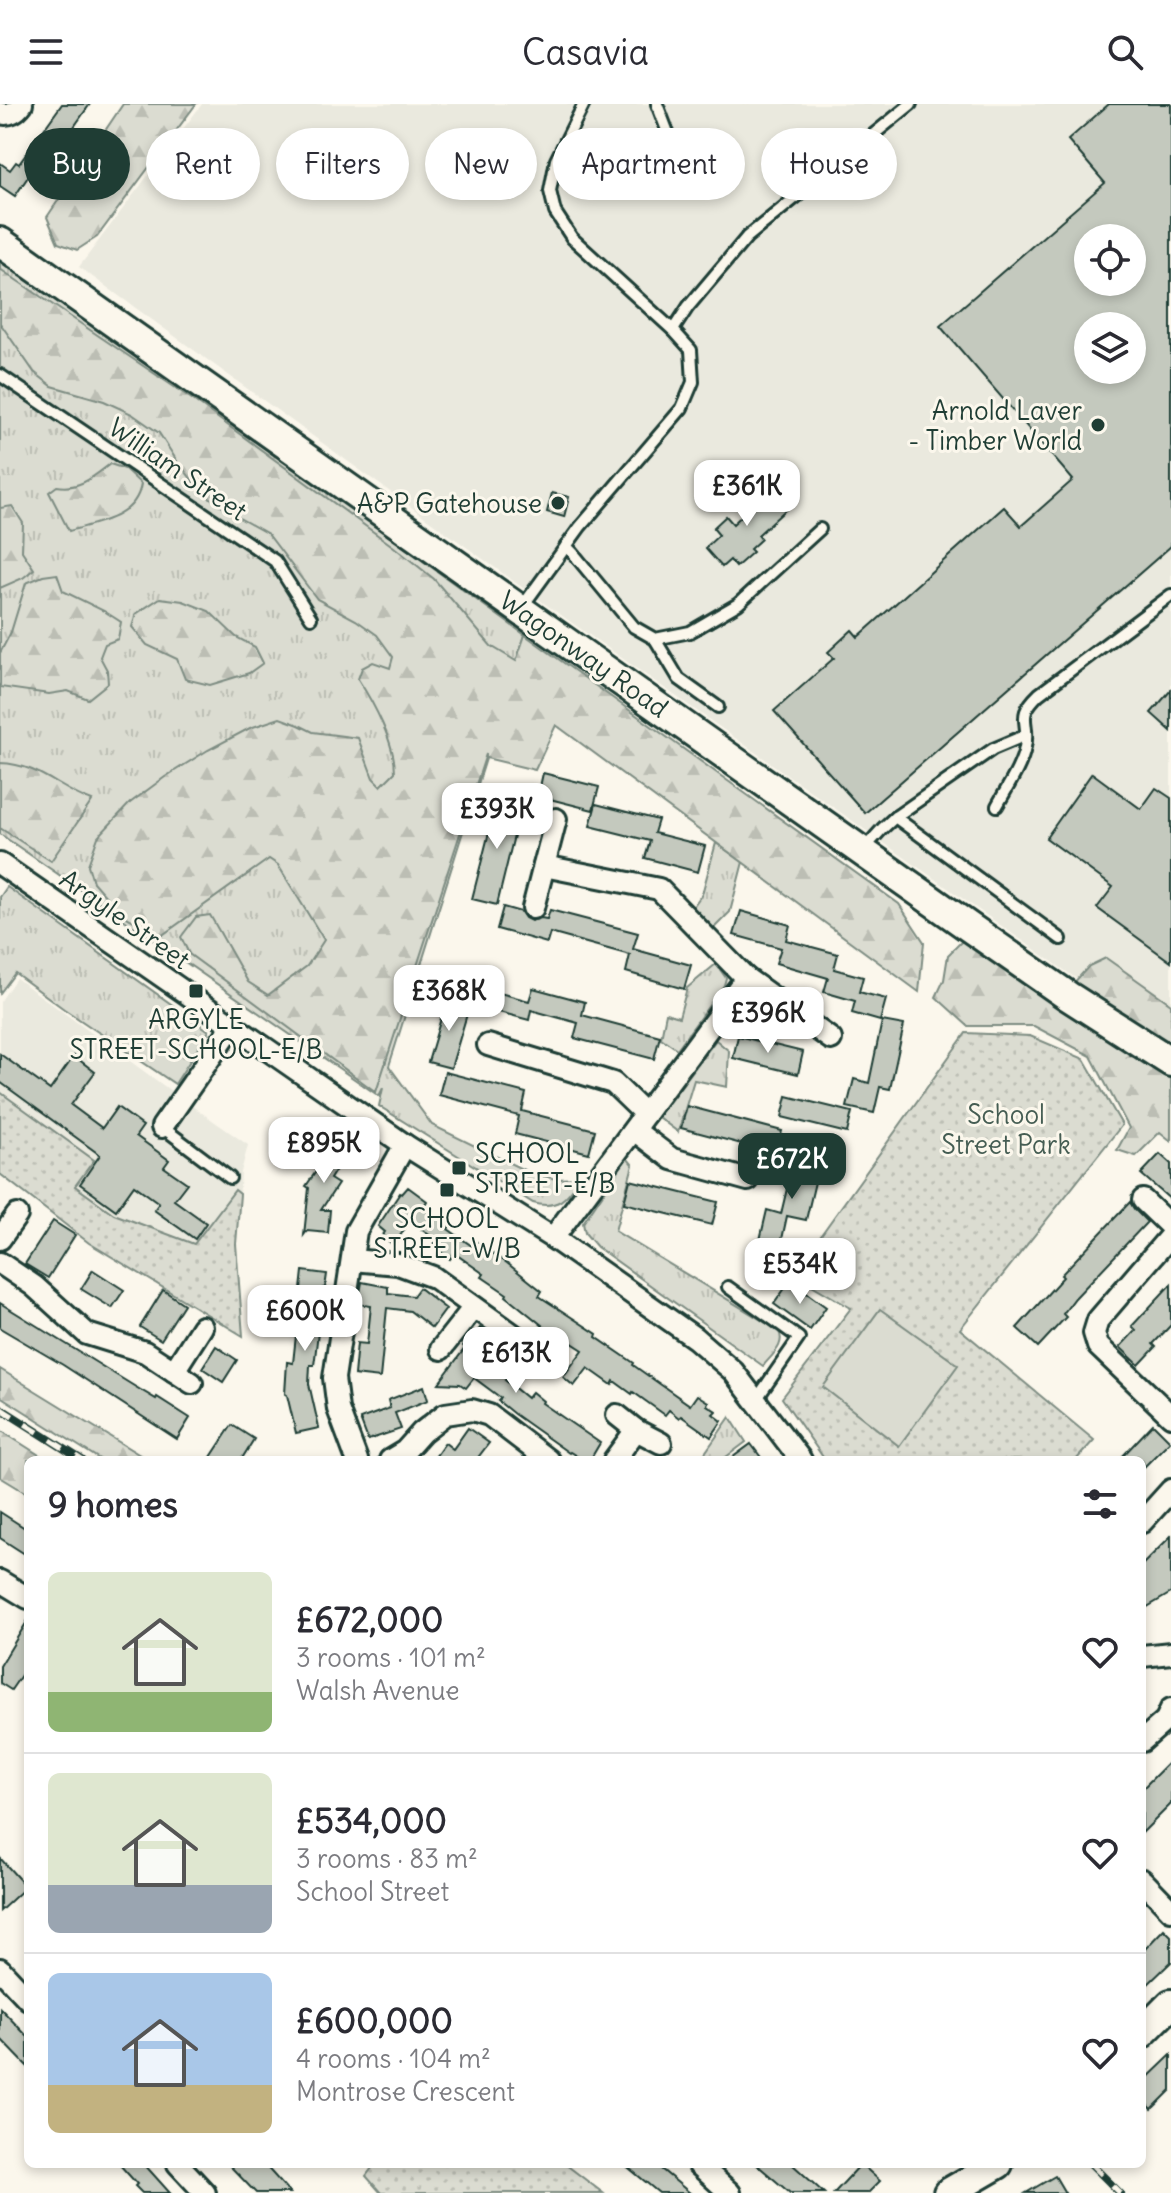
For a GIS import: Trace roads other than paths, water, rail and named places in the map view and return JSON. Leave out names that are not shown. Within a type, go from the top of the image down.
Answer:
[{"type":"main road","name":"Wagonway Road","points":[[0,242],[1068,996],[1171,1062]]},
{"type":"main road","points":[[1146,2029],[1171,2004]]},
{"type":"main road","points":[[948,2193],[991,2168]]},
{"type":"street","points":[[0,113],[12,112],[22,104]]},
{"type":"street","points":[[533,908],[556,819]]},
{"type":"street","name":"Argyle Street","points":[[0,865],[405,1145],[553,1238],[695,1338],[733,1371],[798,1456]]},
{"type":"street","points":[[544,866],[659,889],[746,978],[831,1039]]},
{"type":"street","points":[[553,1238],[746,978]]},
{"type":"street","points":[[162,1127],[233,1025]]},
{"type":"street","points":[[488,1045],[613,1083],[640,1122],[672,1159],[748,1180]]},
{"type":"street","points":[[356,1456],[338,1409],[334,1378],[356,1231],[405,1145]]},
{"type":"street","points":[[1143,1200],[1169,1239],[1098,1320],[1094,1333],[1098,1346],[1171,1416]]},
{"type":"street","points":[[0,1239],[17,1215]]},
{"type":"street","points":[[352,1260],[398,1264],[433,1277],[529,1346]]},
{"type":"street","points":[[0,1263],[34,1286],[87,1334],[145,1352],[192,1383]]},
{"type":"street","points":[[441,1349],[474,1307]]},
{"type":"street","points":[[174,1371],[202,1327]]},
{"type":"street","points":[[397,1456],[435,1420],[445,1414],[472,1410],[489,1415],[543,1456]]},
{"type":"street","points":[[617,1415],[636,1430],[661,1443]]},
{"type":"street","points":[[617,1456],[636,1430]]},
{"type":"street","points":[[1146,1518],[1171,1490]]},
{"type":"street","points":[[3,1588],[24,1596]]},
{"type":"street","points":[[1146,1656],[1171,1653],[1171,1663]]},
{"type":"street","points":[[1146,1738],[1166,1720],[1171,1709]]},
{"type":"street","points":[[1146,1887],[1171,1910]]},
{"type":"street","points":[[0,1969],[24,1995]]},
{"type":"street","points":[[182,2168],[205,2193]]},
{"type":"street","points":[[702,2168],[730,2193]]},
{"type":"lane","points":[[521,609],[580,527],[682,408],[693,382],[691,350],[572,238],[555,212],[550,191],[556,160],[584,104]]},
{"type":"lane","points":[[657,104],[666,128]]},
{"type":"lane","points":[[673,330],[688,307],[747,237],[911,104]]},
{"type":"lane","name":"William Street","points":[[0,375],[275,561],[311,618]]},
{"type":"lane","points":[[655,639],[690,632],[738,604],[820,529]]},
{"type":"lane","points":[[566,546],[634,627],[655,639],[679,679],[718,707]]},
{"type":"lane","points":[[997,806],[1025,748],[1024,716],[1028,705],[1171,595]]},
{"type":"lane","points":[[862,851],[895,817],[993,749],[1026,735]]},
{"type":"lane","points":[[895,817],[1061,939]]},
{"type":"lane","points":[[162,1127],[230,1178]]},
{"type":"lane","points":[[728,1287],[799,1338],[756,1400]]},
{"type":"railway","points":[[0,1408],[76,1456]]},
{"type":"railway","points":[[1095,2168],[1120,2193]]},
{"type":"place","name":"Arnold Laver - Timber World","points":[[1098,425]]},
{"type":"place","name":"A&P Gatehouse","points":[[558,503]]},
{"type":"place","name":"ARGYLE STREET-SCHOOL-E/B","points":[[196,991]]},
{"type":"place","name":"SCHOOL STREET-E/B","points":[[459,1168]]},
{"type":"place","name":"SCHOOL STREET-W/B","points":[[447,1190]]},
{"type":"park label","name":"School Street Park","points":[[1006,1129]]}]
